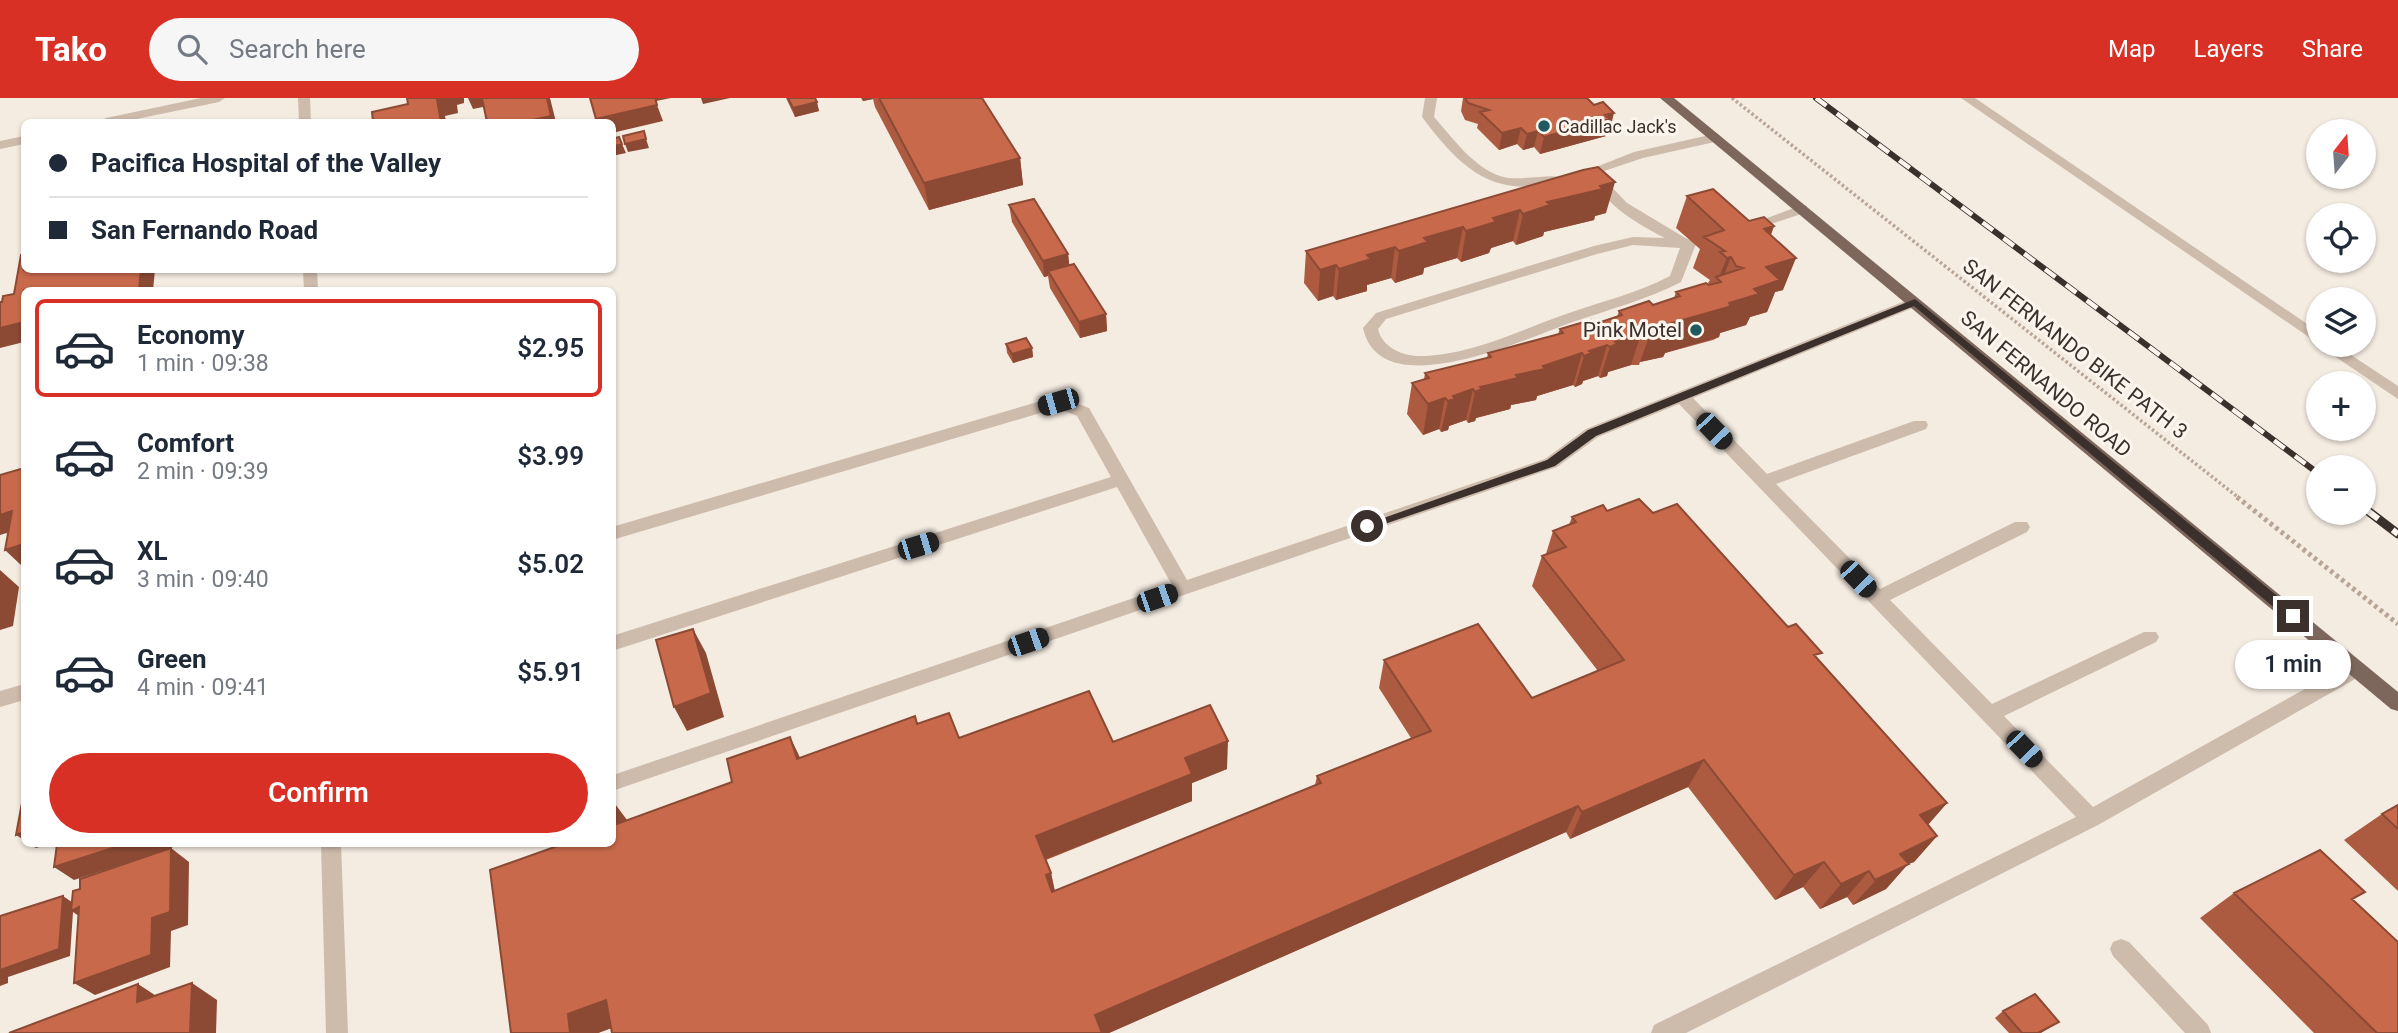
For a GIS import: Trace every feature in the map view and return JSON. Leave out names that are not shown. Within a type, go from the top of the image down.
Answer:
[{"type":"main road","name":"SAN FERNANDO ROAD","points":[[1666,98],[2398,703]]},
{"type":"street","points":[[120,119],[219,98]]},
{"type":"street","points":[[304,98],[305,119]]},
{"type":"street","points":[[1431,98],[1428,117],[1472,169],[1495,181],[1539,184],[1639,155],[1714,138]]},
{"type":"street","points":[[1967,98],[2306,331]]},
{"type":"street","points":[[0,145],[21,141]]},
{"type":"street","points":[[1587,172],[1596,178],[1610,195],[1658,230],[1689,244]]},
{"type":"street","points":[[1737,231],[1802,209]]},
{"type":"street","points":[[1633,242],[1689,244],[1676,279],[1666,285],[1474,350],[1423,362],[1388,352],[1376,345],[1370,337],[1370,328],[1381,316],[1594,250],[1633,242]]},
{"type":"street","points":[[616,780],[1551,463],[1592,433],[1915,302]]},
{"type":"street","points":[[2344,357],[2398,394]]},
{"type":"street","points":[[1682,397],[2091,819]]},
{"type":"street","points":[[616,533],[1058,402],[1083,412],[1183,589]]},
{"type":"street","points":[[1764,482],[1920,425]]},
{"type":"street","points":[[616,643],[1121,480]]},
{"type":"street","points":[[1877,598],[2021,527]]},
{"type":"street","points":[[1990,715],[2150,637]]},
{"type":"street","points":[[1662,1033],[2091,819],[2357,669]]},
{"type":"street","points":[[0,699],[21,693]]},
{"type":"street","points":[[331,847],[337,1033]]},
{"type":"street","points":[[2121,949],[2200,1033]]},
{"type":"path","name":"SAN FERNANDO BIKE PATH 3","points":[[1732,98],[2398,624]]},
{"type":"building","points":[[407,98],[443,98],[437,99],[440,119],[373,119],[372,112],[408,104]]},
{"type":"building","points":[[482,98],[547,98],[551,116],[537,119],[486,119]]},
{"type":"building","points":[[590,98],[655,98],[657,105],[596,119]]},
{"type":"building","points":[[788,98],[815,98],[817,102],[793,108]]},
{"type":"building","points":[[879,98],[982,98],[1020,158],[924,183]]},
{"type":"building","points":[[1465,98],[1587,98],[1594,105],[1603,102],[1614,113],[1605,115],[1610,119],[1544,137],[1538,131],[1527,134],[1521,128],[1502,133],[1480,112],[1489,110],[1468,103]]},
{"type":"building","points":[[644,131],[646,139],[625,144],[623,136]]},
{"type":"building","points":[[619,137],[622,144],[616,146],[616,138]]},
{"type":"building","points":[[1598,167],[1615,182],[1600,186],[1603,189],[1547,202],[1550,205],[1523,214],[1520,210],[1493,218],[1496,222],[1466,231],[1463,227],[1424,238],[1428,242],[1399,251],[1395,247],[1367,255],[1371,259],[1339,269],[1336,265],[1320,270],[1306,251],[1583,170]]},
{"type":"building","points":[[1713,189],[1749,221],[1764,217],[1774,226],[1764,229],[1796,258],[1766,267],[1780,280],[1754,289],[1759,294],[1729,303],[1731,306],[1672,323],[1675,326],[1648,331],[1650,334],[1615,342],[1617,344],[1589,351],[1592,353],[1584,356],[1582,353],[1543,366],[1545,369],[1516,375],[1518,378],[1480,387],[1482,389],[1475,392],[1473,389],[1453,396],[1455,399],[1448,401],[1445,398],[1428,404],[1412,383],[1429,378],[1425,373],[1491,357],[1488,353],[1563,333],[1560,329],[1591,320],[1595,324],[1622,315],[1619,311],[1649,301],[1653,305],[1680,296],[1676,292],[1706,283],[1709,285],[1721,282],[1716,277],[1743,268],[1736,266],[1731,257],[1727,258],[1720,252],[1725,251],[1704,237],[1724,230],[1687,196]]},
{"type":"building","points":[[1034,199],[1068,254],[1043,261],[1009,205]]},
{"type":"building","points":[[21,255],[21,273],[141,273],[139,287],[21,287],[21,323],[0,328],[0,302],[3,296],[14,294]]},
{"type":"building","points":[[1074,264],[1106,314],[1079,322],[1048,271]]},
{"type":"building","points":[[1026,338],[1032,348],[1012,354],[1006,344]]},
{"type":"building","points":[[21,469],[21,545],[5,550],[12,511],[0,515],[0,475]]},
{"type":"building","points":[[1639,499],[1653,513],[1677,504],[1788,627],[1796,624],[1822,653],[1814,655],[1947,803],[1920,815],[1937,836],[1900,854],[1909,864],[1875,880],[1869,871],[1841,884],[1824,862],[1794,875],[1704,760],[1582,812],[1578,806],[1095,1015],[1102,1033],[612,1033],[606,1000],[568,1014],[570,1033],[511,1033],[490,870],[555,847],[616,847],[616,819],[617,824],[732,782],[727,759],[790,737],[797,759],[915,716],[917,724],[949,713],[959,738],[1089,691],[1113,742],[1210,705],[1228,741],[1185,758],[1192,774],[1036,836],[1051,873],[1046,875],[1052,892],[1321,783],[1317,776],[1431,731],[1384,660],[1478,624],[1532,698],[1624,660],[1542,556],[1566,547],[1553,531],[1576,522],[1572,517],[1603,505],[1607,511]]},
{"type":"building","points":[[693,629],[711,693],[674,707],[656,640]]},
{"type":"building","points":[[2398,805],[2398,829],[2382,814]]},
{"type":"building","points":[[21,808],[21,833],[16,835]]},
{"type":"building","points":[[57,847],[116,847],[54,867]]},
{"type":"building","points":[[171,848],[170,912],[152,918],[151,955],[74,983],[79,907],[71,911],[73,891],[80,889],[80,879]]},
{"type":"building","points":[[2320,850],[2365,892],[2352,899],[2398,942],[2398,1033],[2377,1033],[2234,893]]},
{"type":"building","points":[[63,896],[59,949],[0,970],[0,916]]},
{"type":"building","points":[[192,983],[190,1033],[9,1033],[138,984],[137,1002]]},
{"type":"building","points":[[2035,994],[2059,1022],[2038,1033],[2022,1033],[2003,1011]]},
{"type":"railway","points":[[1816,98],[2306,464]]},
{"type":"railway","points":[[2376,517],[2398,534]]},
{"type":"place","name":"Cadillac Jack's","points":[[1544,126]]},
{"type":"place","name":"Pink Motel","points":[[1696,330]]},
{"type":"route","points":[[1367,526],[1551,463],[1592,433],[1915,302],[2293,616]]}]
